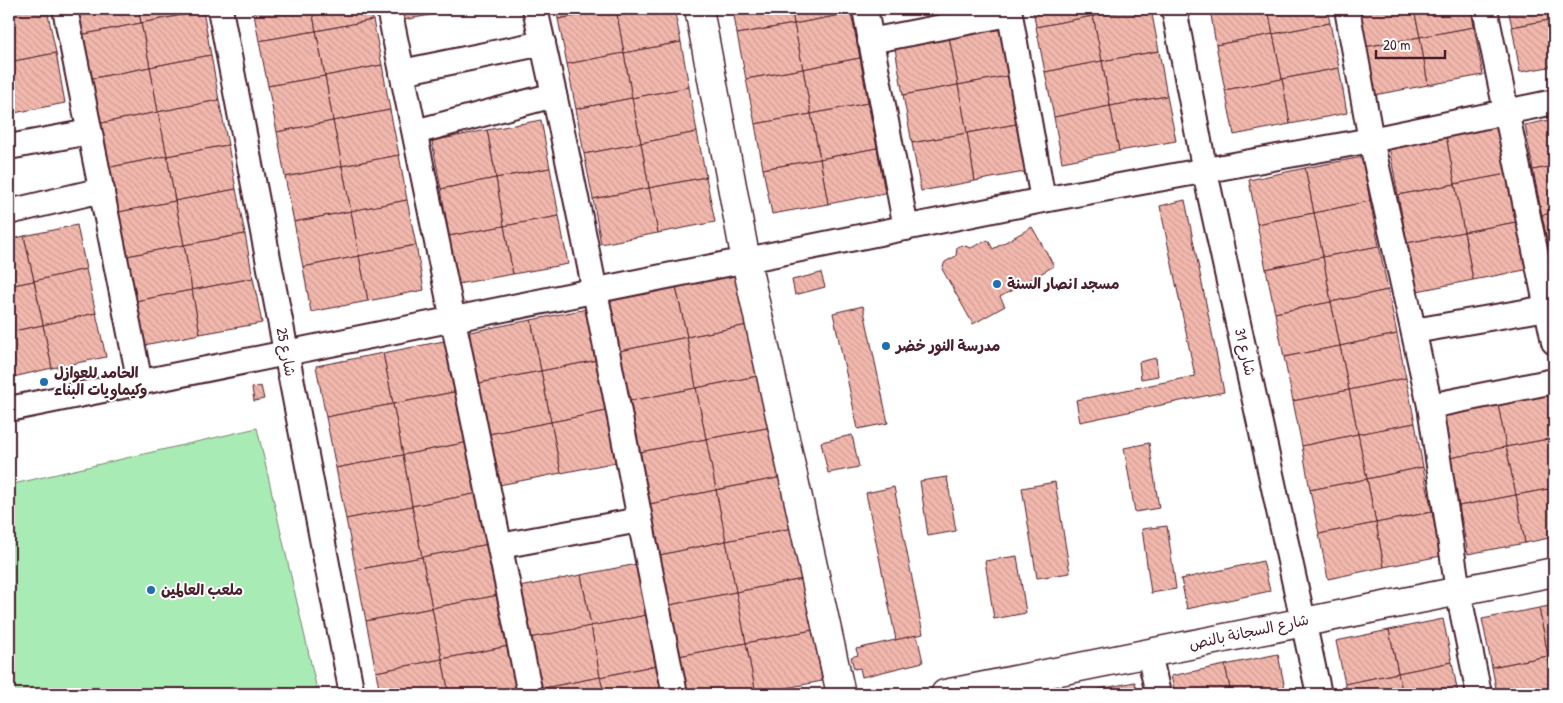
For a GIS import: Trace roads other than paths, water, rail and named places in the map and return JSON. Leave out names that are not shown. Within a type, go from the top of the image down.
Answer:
[{"type":"street","points":[[64,9],[140,383]]},
{"type":"street","name":"شارع 25","points":[[220,9],[352,694]]},
{"type":"street","points":[[389,9],[530,694]]},
{"type":"street","points":[[535,9],[596,292],[639,520],[676,694]]},
{"type":"street","points":[[699,9],[746,262],[841,694]]},
{"type":"street","points":[[865,9],[906,228]]},
{"type":"street","name":"شارع 31","points":[[1174,9],[1205,172],[1319,694]]},
{"type":"street","points":[[1346,9],[1371,140],[1430,406],[1458,590],[1479,694]]},
{"type":"street","points":[[1485,9],[1554,342]]},
{"type":"street","points":[[870,41],[1009,11],[1043,200]]},
{"type":"street","points":[[402,72],[543,43]]},
{"type":"street","points":[[415,132],[554,95]]},
{"type":"street","points":[[9,409],[746,262],[1043,200],[1205,172],[1554,102]]},
{"type":"street","points":[[9,147],[89,132]]},
{"type":"street","points":[[9,212],[102,190]]},
{"type":"street","points":[[1414,331],[1547,308]]},
{"type":"street","points":[[1430,406],[1554,381]]},
{"type":"street","points":[[501,546],[639,520]]},
{"type":"street","name":"شارع السجانة بالنص","points":[[945,694],[1006,688],[1149,653],[1304,620],[1554,572]]},
{"type":"street","points":[[1149,653],[1158,694]]},
{"type":"place","name":"مسجد انصار السنة","points":[[997,284]]},
{"type":"place","name":"مدرسة النور خضر","points":[[886,346]]},
{"type":"place","name":"الحامد للعوازل وكيماويات البناء","points":[[44,382]]},
{"type":"place","name":"ملعب العالمين","points":[[151,590]]}]
